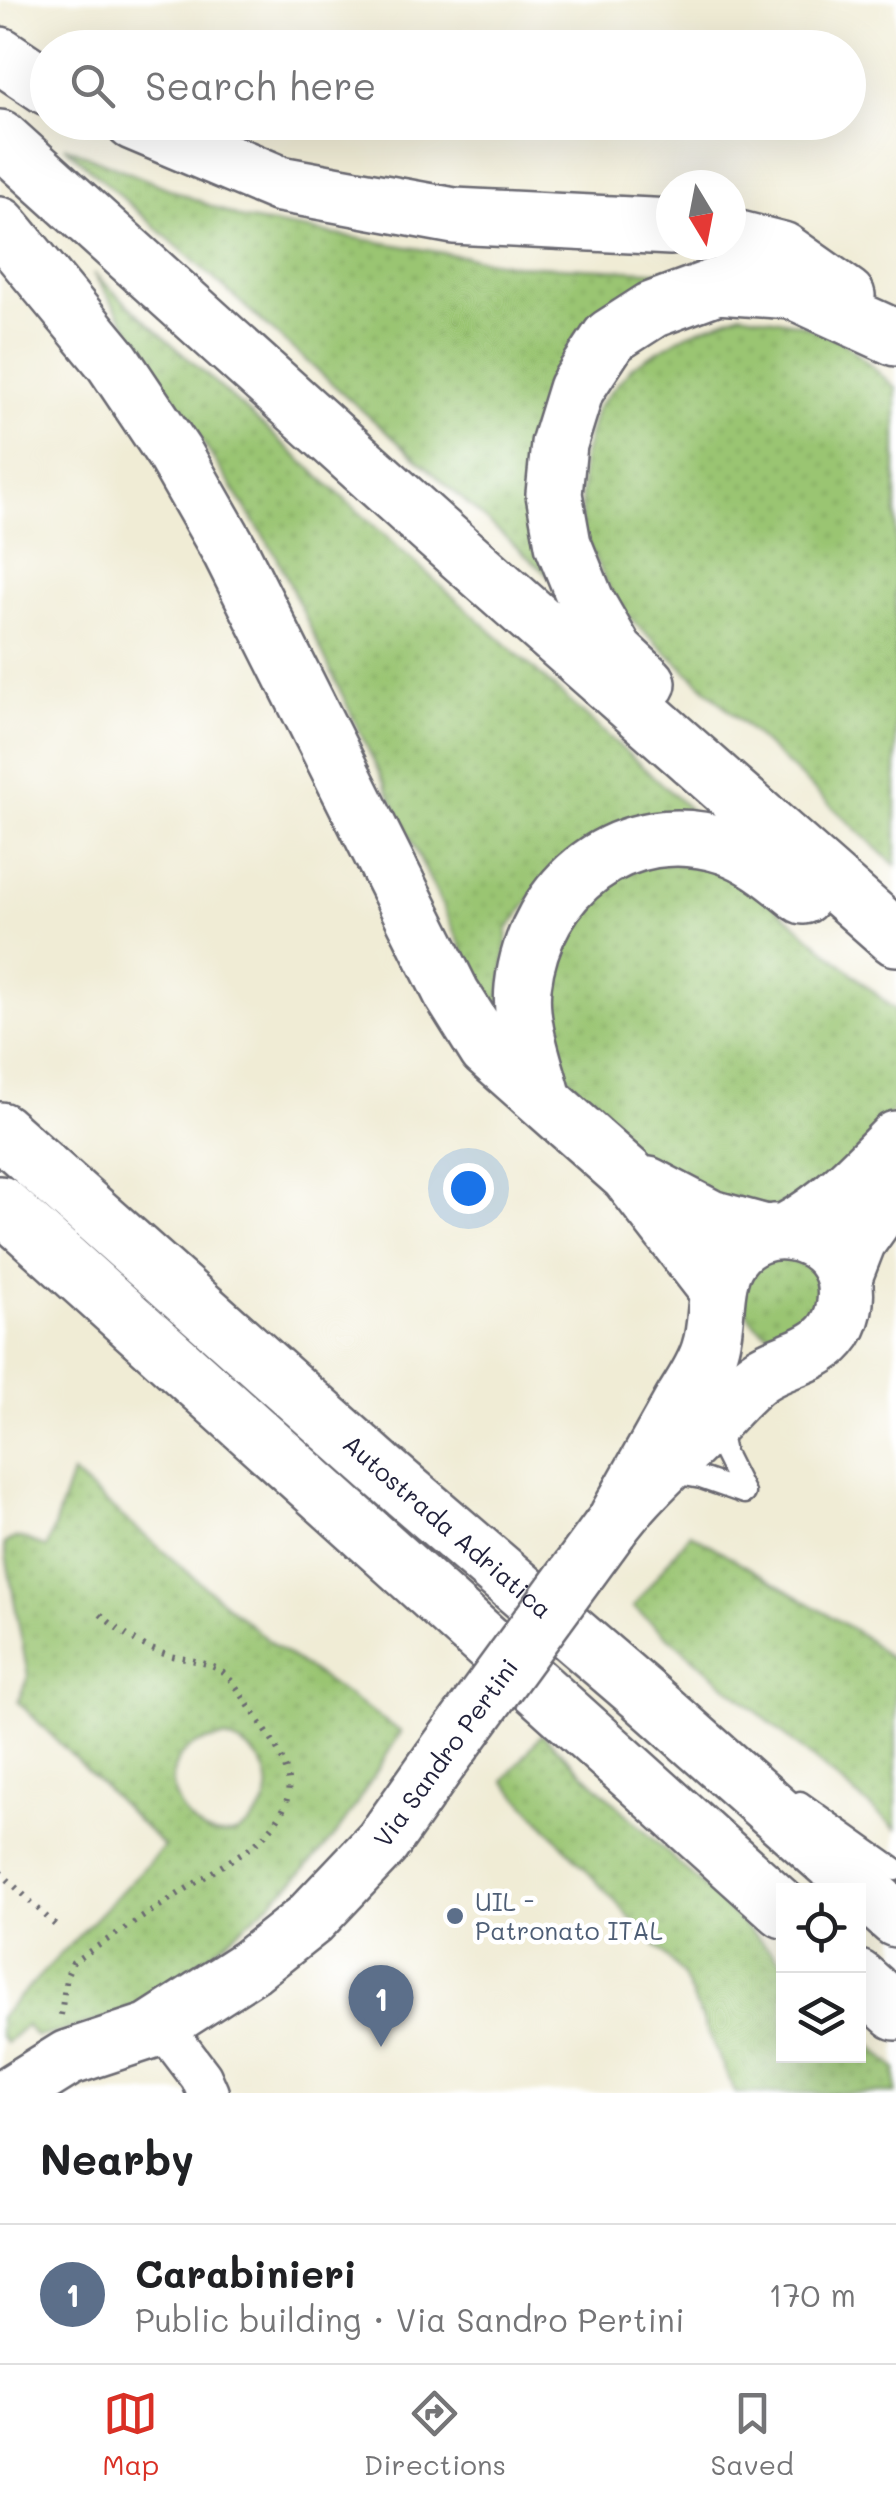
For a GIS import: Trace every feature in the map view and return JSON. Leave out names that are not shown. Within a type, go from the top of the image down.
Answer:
[{"type":"main road","points":[[0,56],[30,75]]},
{"type":"main road","points":[[0,138],[433,529],[896,938]]},
{"type":"main road","points":[[176,140],[280,184],[454,216],[656,226]]},
{"type":"main road","points":[[0,224],[113,362],[174,453],[230,551],[452,994],[486,1050],[628,1175],[718,1300],[727,1329],[740,1344],[777,1359],[797,1357]]},
{"type":"main road","points":[[746,241],[782,250],[823,276],[896,337]]},
{"type":"main road","points":[[798,852],[754,783],[616,653],[588,603],[563,544],[554,494],[558,444],[576,389],[610,337],[652,310],[717,286],[792,291],[896,337]]},
{"type":"main road","points":[[544,1100],[524,1020],[528,959],[553,903],[571,879],[599,859],[650,840],[724,846],[764,864],[861,943],[896,950]]},
{"type":"main road","name":"Autostrada Adriatica","points":[[0,1130],[381,1470],[896,1920]]},
{"type":"main road","points":[[628,1175],[711,1218],[806,1236],[824,1246],[844,1277]]},
{"type":"main road","name":"Via Sandro Pertini","points":[[614,1523],[709,1353],[722,1270],[732,1254],[748,1240],[810,1218],[844,1192],[896,1177]]},
{"type":"main road","name":"Via Sandro Pertini","points":[[168,2047],[250,1966],[309,1920],[382,1843],[614,1523],[661,1472],[758,1376],[816,1350],[830,1336],[841,1320],[846,1300],[844,1277],[858,1242],[896,1177]]},
{"type":"main road","points":[[0,1204],[776,1903]]},
{"type":"main road","points":[[866,1985],[896,2012]]},
{"type":"main road","points":[[12,2093],[68,2058],[168,2047]]},
{"type":"main road","points":[[34,2093],[80,2086],[168,2047]]},
{"type":"street","points":[[168,2047],[202,2077],[208,2093]]},
{"type":"lane","points":[[661,1472],[682,1473],[744,1493],[718,1437],[719,1414]]},
{"type":"lane","points":[[643,1695],[896,1870]]},
{"type":"path","points":[[61,2025],[66,1978],[74,1962],[254,1845],[276,1825],[286,1803],[288,1778],[283,1755],[232,1682],[220,1670],[136,1642],[121,1634],[96,1610]]},
{"type":"path","points":[[0,1872],[55,1924]]},
{"type":"green space","points":[[64,146],[243,219],[515,265],[738,275],[561,367],[549,576]]},
{"type":"green space","points":[[93,273],[696,815],[550,873],[508,929],[499,1015],[474,973],[276,555]]},
{"type":"green space","points":[[741,313],[800,324],[844,342],[896,388],[896,866],[619,608],[581,530],[582,462],[596,409],[633,366],[687,334]]},
{"type":"green space","points":[[652,862],[721,868],[764,897],[896,1011],[896,1107],[829,1185],[757,1215],[634,1154],[555,1061],[542,968],[599,884]]},
{"type":"green space","points":[[778,1254],[815,1271],[822,1297],[811,1323],[778,1335],[756,1324],[742,1297],[751,1269]]},
{"type":"green space","points":[[72,1474],[275,1646],[401,1732],[344,1823],[316,1857],[211,1952],[156,1992],[120,2012],[36,2037],[26,2025],[6,2043],[0,2036],[0,2017],[164,1847],[18,1702],[28,1676],[4,1544],[20,1538],[47,1548]],"holes":[[[225,1738],[248,1749],[264,1768],[268,1779],[265,1803],[258,1815],[236,1832],[214,1834],[194,1824],[180,1806],[173,1784],[177,1763],[193,1746]]]},
{"type":"green space","points":[[690,1533],[859,1633],[896,1663],[896,1829],[633,1607]]},
{"type":"green space","points":[[542,1734],[776,1955],[776,2063],[866,2063],[866,2040],[896,2069],[896,2093],[735,2093],[682,1974],[504,1781]]},
{"type":"place","name":"UIL - Patronato ITAL","points":[[455,1916]]},
{"type":"place","name":"Carabinieri","points":[[381,2047]]}]
